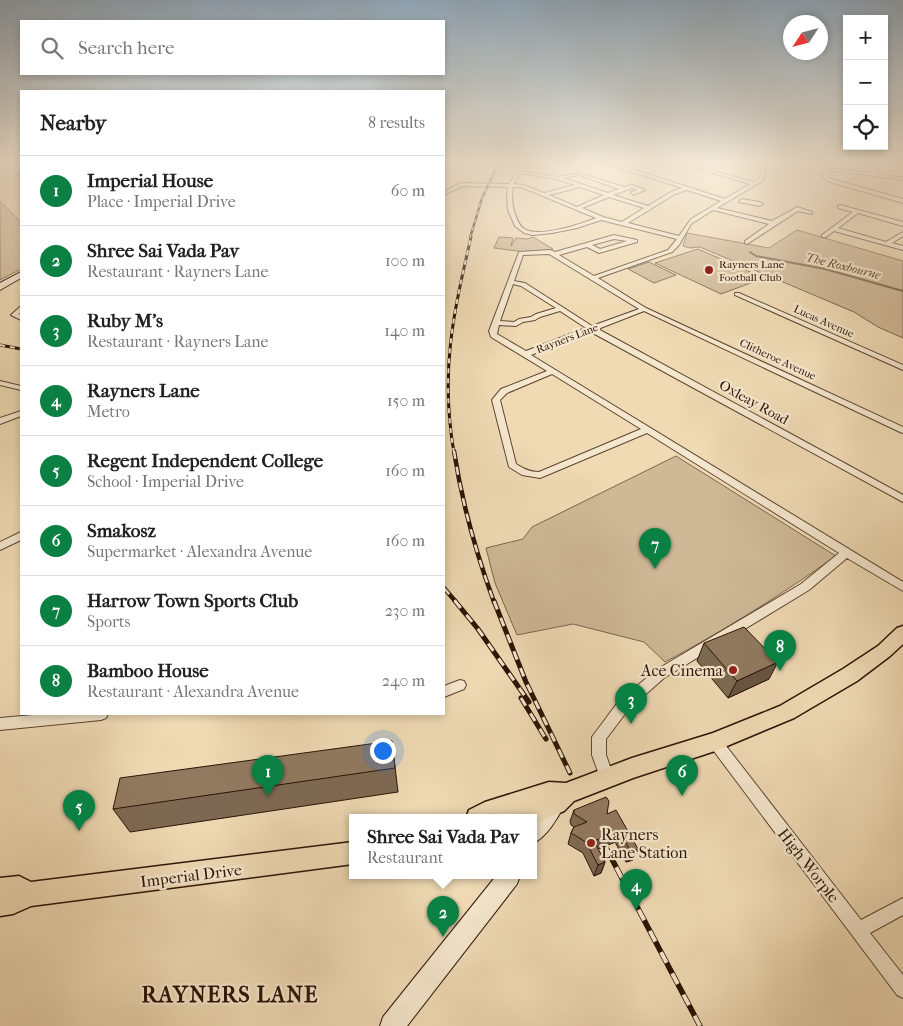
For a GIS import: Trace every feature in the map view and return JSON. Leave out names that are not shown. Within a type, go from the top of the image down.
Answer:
[{"type":"main road","points":[[483,814],[524,809],[561,798],[608,778],[715,742],[802,704],[850,675],[884,651],[903,632]]},
{"type":"main road","name":"Imperial Drive","points":[[0,904],[14,902],[28,894],[349,854]]},
{"type":"main road","name":"Imperial Drive","points":[[0,890],[19,888],[28,894]]},
{"type":"street","points":[[511,210],[519,228],[528,233],[575,227],[601,218]]},
{"type":"street","points":[[578,210],[633,228],[680,238]]},
{"type":"street","points":[[622,224],[645,210]]},
{"type":"street","points":[[593,278],[665,254],[675,247],[687,225],[708,210]]},
{"type":"street","points":[[718,210],[773,223]]},
{"type":"street","points":[[741,216],[749,210]]},
{"type":"street","points":[[747,242],[794,210]]},
{"type":"street","points":[[804,210],[810,213]]},
{"type":"street","points":[[849,210],[903,224]]},
{"type":"street","points":[[824,236],[856,212]]},
{"type":"street","points":[[623,237],[633,228]]},
{"type":"street","points":[[834,229],[903,248]]},
{"type":"street","points":[[888,243],[903,234]]},
{"type":"street","points":[[555,254],[614,237],[623,237],[634,241],[599,251],[588,245]]},
{"type":"street","points":[[526,354],[494,335],[493,332],[521,253],[546,251],[555,254],[644,308]]},
{"type":"street","points":[[0,286],[20,276]]},
{"type":"street","name":"Oxleay Road","points":[[511,282],[523,284],[592,329],[903,499]]},
{"type":"street","name":"Lucas Avenue","points":[[737,294],[903,368]]},
{"type":"street","name":"Rayners Lane","points":[[526,354],[644,308]]},
{"type":"street","name":"Clitheroe Avenue","points":[[644,308],[903,430]]},
{"type":"street","points":[[20,309],[14,315],[20,318]]},
{"type":"street","points":[[497,323],[516,324],[521,320],[533,319],[540,314],[560,309]]},
{"type":"street","name":"Rayners Lane","points":[[526,354],[903,587]]},
{"type":"street","points":[[553,372],[504,391],[496,400],[512,465],[520,472],[529,475],[540,475],[647,430]]},
{"type":"street","points":[[0,383],[20,388]]},
{"type":"street","points":[[0,421],[20,414]]},
{"type":"street","points":[[0,546],[20,536]]},
{"type":"street","points":[[608,778],[599,755],[599,737],[623,706],[660,674],[805,587],[847,552]]},
{"type":"street","points":[[445,692],[460,685]]},
{"type":"street","points":[[0,724],[91,715]]},
{"type":"street","name":"High Worple","points":[[715,742],[860,930],[903,989]]},
{"type":"street","points":[[537,828],[561,798]]},
{"type":"street","points":[[392,1026],[506,879]]},
{"type":"street","points":[[860,930],[903,906]]},
{"type":"shaded area","points":[[0,210],[9,210],[20,221],[20,270],[0,280]]},
{"type":"shaded area","points":[[797,230],[903,261],[903,338],[878,327],[854,312],[700,247],[690,248],[683,246],[687,233],[769,248]]},
{"type":"shaded area","points":[[499,237],[513,238],[511,246],[516,238],[527,239],[533,237],[553,249],[533,253],[494,248]]},
{"type":"shaded area","name":"Rayners Lane Football Club","points":[[698,249],[764,278],[721,294],[655,263]]},
{"type":"shaded area","points":[[649,262],[676,275],[654,283],[628,269]]},
{"type":"shaded area","points":[[676,456],[836,556],[752,612],[665,662],[644,642],[573,624],[517,635],[495,583],[486,548],[523,539],[532,527]]},
{"type":"building","points":[[744,627],[778,662],[737,681],[704,643]]},
{"type":"building","points":[[392,741],[395,768],[113,809],[120,778]]},
{"type":"building","points":[[606,797],[609,801],[607,814],[616,810],[638,849],[631,852],[619,831],[594,841],[605,862],[598,865],[586,842],[571,833],[574,827],[587,822],[574,814],[574,810]]},
{"type":"waterway","name":"The Roxbourne","points":[[750,252],[756,256],[825,269],[903,291]]},
{"type":"railway","points":[[470,238],[478,210]]},
{"type":"railway","points":[[454,453],[448,396],[450,344],[471,237]]},
{"type":"railway","points":[[0,345],[20,349]]},
{"type":"railway","points":[[454,451],[470,528],[494,602]]},
{"type":"railway","points":[[445,589],[456,602]]},
{"type":"railway","points":[[455,601],[478,629],[529,702]]},
{"type":"railway","points":[[494,601],[526,682],[570,773]]},
{"type":"railway","points":[[521,698],[546,739]]},
{"type":"railway","points":[[605,846],[700,1026]]},
{"type":"place","name":"Rayners Lane Football Club","points":[[709,270]]},
{"type":"place","name":"Harrow Town Sports Club","points":[[655,569]]},
{"type":"place","name":"Ace Cinema","points":[[733,670]]},
{"type":"place","name":"Bamboo House","points":[[780,671]]},
{"type":"place","name":"Ruby M's","points":[[631,724]]},
{"type":"place","name":"Imperial House","points":[[268,796]]},
{"type":"place","name":"Smakosz","points":[[682,796]]},
{"type":"place","name":"Regent Independent College","points":[[79,831]]},
{"type":"place","name":"Rayners Lane Station","points":[[591,843]]},
{"type":"place","name":"Rayners Lane","points":[[636,910]]},
{"type":"place","name":"Shree Sai Vada Pav","points":[[443,937]]},
{"type":"district","name":"RAYNERS LANE","points":[[230,994]]}]
